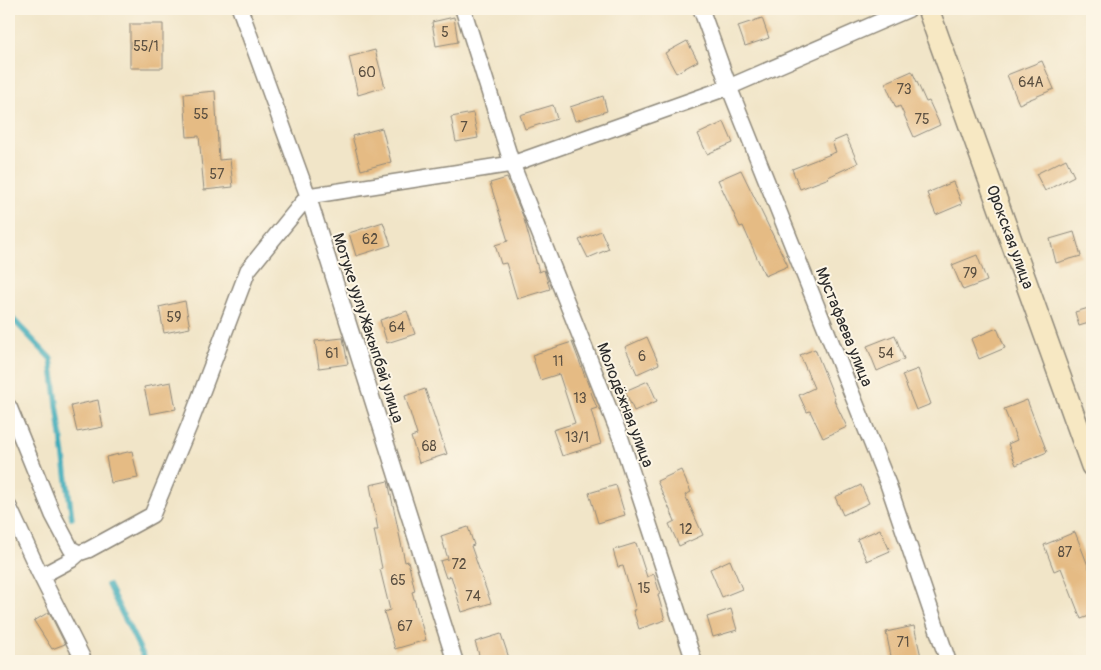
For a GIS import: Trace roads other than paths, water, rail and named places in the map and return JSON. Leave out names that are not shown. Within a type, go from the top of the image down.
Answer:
[{"type":"street","name":"Мотуке уулу Жакыпбай улица","points":[[240,9],[308,196],[455,661]]},
{"type":"street","name":"Молодёжная улица","points":[[463,9],[512,164],[621,438],[694,661]]},
{"type":"street","name":"Мустафаева улица","points":[[700,9],[729,88],[888,484],[948,661]]},
{"type":"street","points":[[41,576],[71,560],[79,552],[88,550],[152,515],[189,426],[248,270],[308,196],[512,164],[729,88],[909,9]]},
{"type":"street","name":"Орокская улица","points":[[928,9],[1092,466]]},
{"type":"street","points":[[9,407],[53,515],[71,549],[79,552]]},
{"type":"street","points":[[9,507],[16,539],[41,576],[84,661]]},
{"type":"waterway","points":[[9,315],[51,359],[72,518]]},
{"type":"waterway","points":[[108,585],[146,661]]}]
